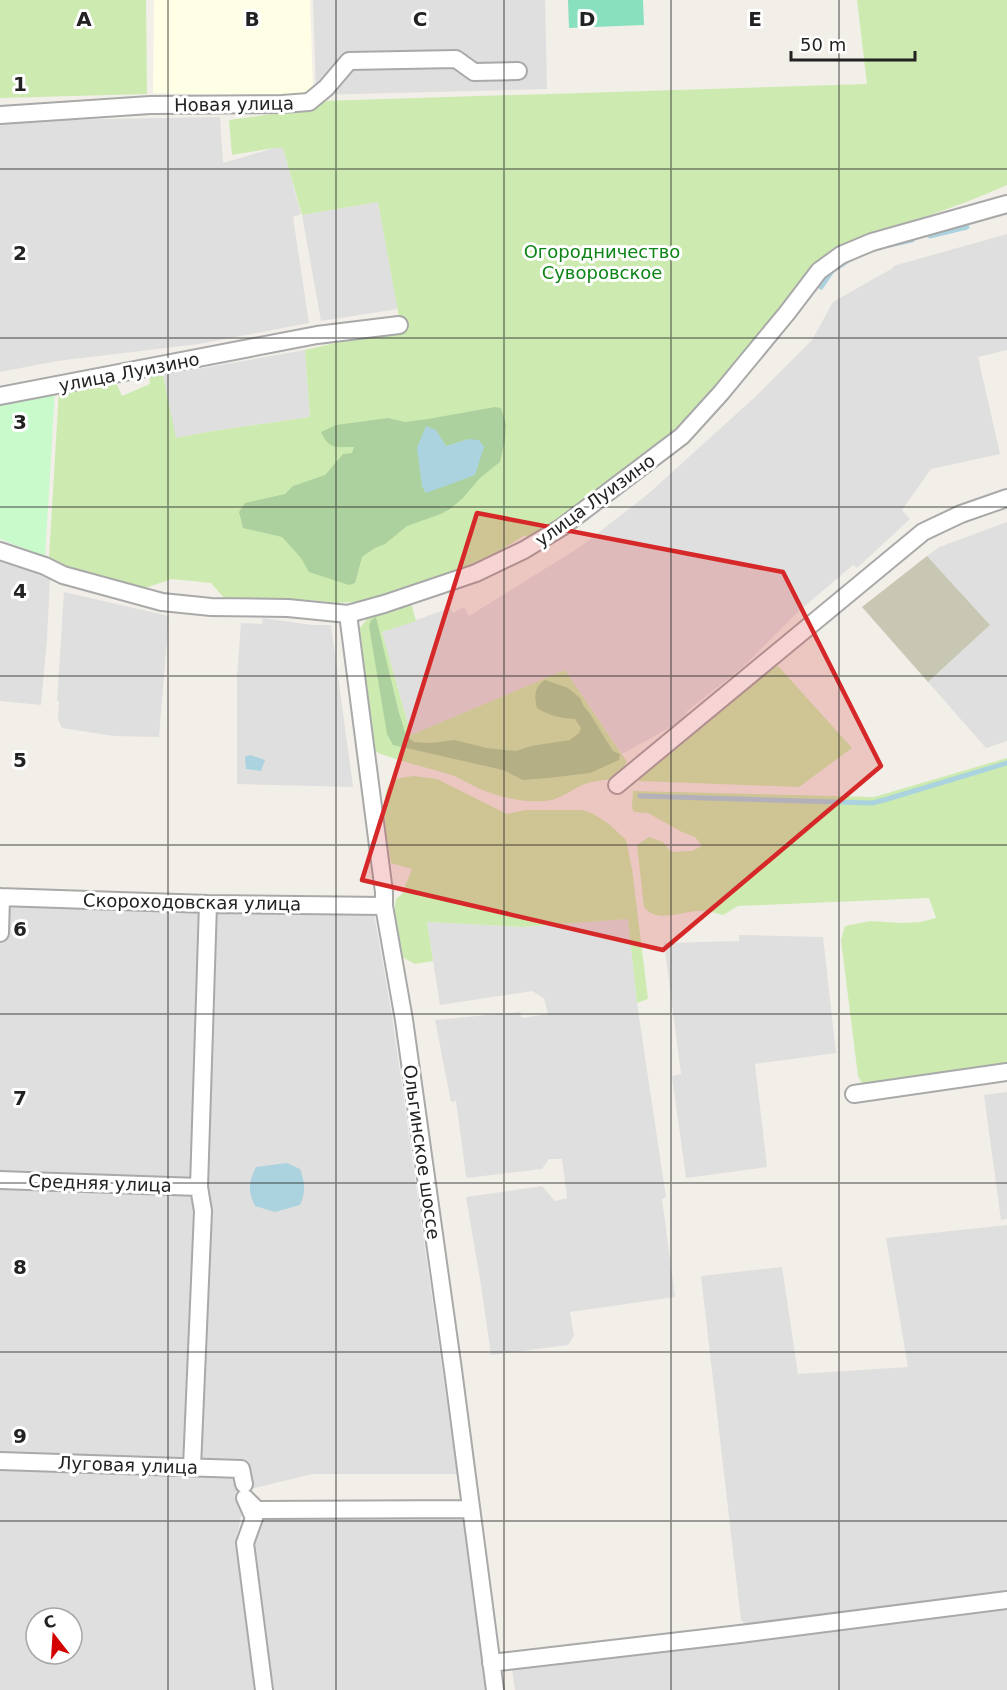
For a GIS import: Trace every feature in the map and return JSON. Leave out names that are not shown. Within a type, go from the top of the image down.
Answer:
[{"type":"street","name":"Новая улица","points":[[0,116],[150,105],[309,102],[326,88],[349,61],[456,59],[474,72],[518,71]]},
{"type":"street","name":"улица Луизино","points":[[0,551],[45,566],[63,575],[162,602],[211,607],[288,608],[348,614],[476,573],[524,550],[562,527],[682,436],[722,393],[788,313],[819,271],[841,255],[872,242],[1007,204]]},
{"type":"street","name":"улица Луизино","points":[[0,396],[316,335],[399,325]]},
{"type":"street","points":[[617,784],[923,532],[961,513],[1007,498]]},
{"type":"street","name":"Ольгинское шоссе","points":[[348,614],[382,869],[384,906],[404,1020],[495,1690]]},
{"type":"street","points":[[0,897],[0,933]]},
{"type":"street","name":"Скороходовская улица","points":[[0,897],[208,904],[384,906]]},
{"type":"street","points":[[192,1467],[203,1211],[200,1187],[208,904]]},
{"type":"street","points":[[854,1094],[1007,1072]]},
{"type":"street","name":"Средняя улица","points":[[0,1180],[200,1187]]},
{"type":"street","name":"Луговая улица","points":[[0,1461],[241,1469],[244,1491],[257,1510],[471,1509]]},
{"type":"street","points":[[244,1491],[254,1518],[245,1543],[264,1690]]},
{"type":"street","points":[[491,1663],[1007,1600]]},
{"type":"highlighted area","points":[[477,513],[783,572],[881,766],[663,950],[362,880]]},
{"type":"shaded area","points":[[154,0],[310,0],[313,89],[301,97],[153,93]]},
{"type":"shaded area","points":[[313,0],[545,0],[547,89],[316,95]]},
{"type":"shaded area","points":[[220,117],[223,163],[274,148],[283,148],[301,214],[293,217],[309,323],[199,344],[57,361],[0,372],[0,121]]},
{"type":"shaded area","points":[[378,202],[398,309],[321,321],[302,215]]},
{"type":"shaded area","points":[[1007,234],[1007,350],[978,357],[1000,454],[931,469],[902,510],[910,519],[857,568],[853,565],[799,611],[743,667],[686,712],[689,717],[622,754],[565,670],[411,735],[382,632],[450,608],[453,613],[464,607],[469,616],[580,547],[648,494],[755,397],[812,340],[833,302],[893,266]]},
{"type":"shaded area","points":[[305,350],[310,417],[212,431],[175,439],[163,375]]},
{"type":"shaded area","points":[[1007,522],[1007,741],[986,748],[928,682],[990,625],[927,556],[939,547]]},
{"type":"shaded area","points":[[927,556],[990,625],[928,682],[862,607]]},
{"type":"shaded area","points":[[0,559],[50,579],[41,705],[0,701]]},
{"type":"shaded area","points":[[64,592],[169,616],[159,737],[114,736],[62,728],[58,720],[59,701],[57,701]]},
{"type":"shaded area","points":[[263,618],[312,625],[331,625],[353,787],[237,784],[237,677],[241,623],[262,624]]},
{"type":"shaded area","points":[[0,905],[374,913],[392,1016],[457,1474],[312,1474],[247,1490],[235,1543],[255,1690],[0,1690]]},
{"type":"shaded area","points":[[628,919],[637,1003],[666,1197],[662,1199],[675,1297],[570,1312],[574,1336],[568,1345],[491,1355],[466,1197],[542,1186],[555,1201],[567,1198],[562,1159],[549,1159],[542,1169],[467,1178],[456,1101],[451,1102],[435,1020],[520,1012],[522,1018],[548,1014],[544,998],[532,991],[440,1005],[427,922],[522,927]]},
{"type":"shaded area","points":[[739,935],[823,937],[836,1053],[755,1064],[767,1167],[686,1178],[672,1076],[681,1074],[664,943],[739,941]]},
{"type":"shaded area","points":[[1007,1092],[1007,1219],[1001,1220],[984,1095]]},
{"type":"shaded area","points":[[1007,1225],[1007,1690],[515,1690],[511,1661],[752,1630],[741,1620],[701,1276],[782,1267],[798,1374],[908,1367],[886,1238]]},
{"type":"shaded area","points":[[313,1513],[463,1518],[486,1690],[274,1690],[252,1543],[261,1520]]},
{"type":"green space","points":[[0,0],[146,0],[147,94],[0,98]]},
{"type":"green space","points":[[568,0],[643,0],[644,25],[569,28]]},
{"type":"green space","name":"Огородничество Суворовское","points":[[857,0],[1007,0],[1007,185],[869,236],[845,246],[815,264],[744,356],[689,416],[646,454],[553,523],[529,539],[525,535],[489,557],[427,582],[366,601],[337,603],[311,600],[225,599],[211,583],[172,579],[142,589],[84,574],[62,566],[62,563],[49,558],[59,390],[115,380],[122,396],[150,384],[149,373],[163,375],[176,438],[310,417],[305,350],[401,328],[378,202],[302,215],[283,148],[232,155],[229,120],[306,109],[321,101],[867,84]]},
{"type":"green space","points":[[55,390],[45,557],[0,539],[0,400]]},
{"type":"green space","points":[[495,407],[501,408],[506,424],[500,462],[480,478],[450,509],[407,526],[385,544],[362,557],[355,583],[349,585],[309,572],[301,558],[282,537],[243,528],[239,512],[245,503],[285,494],[293,486],[325,475],[343,454],[352,453],[354,447],[330,445],[321,432],[336,425],[388,418],[405,422]],"holes":[[[436,430],[446,446],[469,439],[426,493],[422,486]]]},
{"type":"green space","points":[[411,603],[416,621],[382,632],[411,735],[565,670],[627,762],[622,770],[612,778],[585,784],[552,800],[524,801],[497,795],[455,776],[376,752],[367,714],[360,628],[370,615]]},
{"type":"green space","points":[[376,617],[406,736],[414,742],[431,743],[454,740],[487,748],[516,751],[531,746],[570,740],[579,733],[581,728],[575,719],[556,716],[537,708],[536,692],[545,680],[568,688],[580,698],[613,751],[620,754],[619,760],[590,773],[523,780],[503,770],[393,745],[387,734],[369,626],[371,620]]},
{"type":"green space","points":[[773,665],[779,667],[852,748],[799,787],[639,781],[635,776]]},
{"type":"green space","points":[[1007,758],[1007,1068],[863,1085],[858,1076],[841,940],[845,926],[871,921],[902,923],[936,918],[929,898],[738,906],[723,915],[702,911],[663,916],[649,912],[644,907],[637,845],[649,837],[663,842],[671,852],[692,851],[702,846],[695,837],[648,813],[634,812],[632,808],[633,791],[874,797]]},
{"type":"green space","points":[[414,776],[437,779],[507,814],[526,810],[582,810],[592,813],[609,824],[626,840],[632,869],[648,999],[637,1003],[628,919],[522,927],[427,922],[433,961],[415,964],[402,957],[394,912],[396,899],[402,894],[412,869],[391,863],[384,809],[387,789],[391,783]]},
{"type":"water","points":[[426,426],[436,430],[446,446],[469,439],[479,440],[484,447],[475,475],[426,493],[422,486],[417,448]]},
{"type":"water","points":[[250,755],[265,760],[261,771],[246,769],[245,757]]},
{"type":"water","points":[[287,1163],[300,1169],[302,1174],[304,1191],[300,1205],[275,1212],[255,1206],[250,1186],[256,1167]]},
{"type":"waterway","points":[[930,236],[967,227]]},
{"type":"waterway","points":[[889,245],[912,240]]},
{"type":"waterway","points":[[821,287],[832,271],[852,258]]},
{"type":"waterway","points":[[640,796],[872,803],[1007,763]]}]
